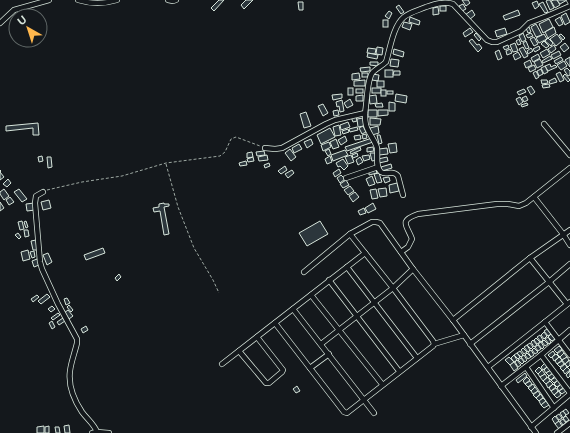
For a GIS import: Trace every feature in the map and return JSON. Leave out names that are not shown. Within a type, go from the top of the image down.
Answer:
[{"type":"street","points":[[0,23],[14,10],[49,0]]},
{"type":"street","points":[[78,0],[98,3],[117,0]]},
{"type":"street","points":[[168,0],[176,0]]},
{"type":"street","points":[[403,195],[397,174],[393,172],[383,173],[378,167],[376,146],[366,125],[365,113],[370,77],[374,71],[386,62],[397,26],[404,17],[442,2],[451,3],[490,42],[497,42],[521,31],[529,23],[570,6]]},
{"type":"street","points":[[265,148],[282,148],[326,124],[365,113]]},
{"type":"street","points":[[544,124],[570,154]]},
{"type":"street","points":[[346,178],[378,167]]},
{"type":"street","points":[[401,252],[408,247],[412,239],[405,222],[413,215],[496,204],[519,206],[526,203],[570,168]]},
{"type":"street","points":[[43,192],[36,196],[35,203],[40,262],[58,304],[77,339],[69,377],[74,399],[85,417],[95,427],[95,432],[109,433]]},
{"type":"street","points":[[534,197],[570,245]]},
{"type":"street","points":[[304,272],[350,234],[372,222],[380,223],[536,433]]},
{"type":"street","points":[[453,320],[530,258],[570,230]]},
{"type":"street","points":[[350,234],[393,288],[434,344]]},
{"type":"street","points":[[222,364],[365,253]]},
{"type":"street","points":[[488,367],[568,303],[530,258]]},
{"type":"street","points":[[470,344],[570,264]]},
{"type":"street","points":[[347,267],[417,358]]},
{"type":"street","points":[[321,344],[393,288],[413,269]]},
{"type":"street","points":[[329,280],[399,371]]},
{"type":"street","points":[[311,295],[382,384]]},
{"type":"street","points":[[294,309],[374,413]]},
{"type":"street","points":[[545,322],[570,355]]},
{"type":"street","points":[[275,323],[347,413],[434,344],[464,335]]},
{"type":"street","points":[[501,386],[570,330]]},
{"type":"street","points":[[239,351],[266,383],[270,383],[283,370],[257,337]]},
{"type":"street","points":[[310,368],[328,354]]},
{"type":"street","points":[[531,427],[570,394],[541,355]]},
{"type":"street","points":[[526,367],[554,408]]},
{"type":"street","points":[[557,433],[570,423]]},
{"type":"path","points":[[43,192],[82,182],[122,176],[166,163],[220,156],[225,152],[231,138],[233,137],[265,148]]},
{"type":"path","points":[[166,163],[178,207],[194,248],[219,293]]},
{"type":"building","points":[[219,0],[224,0],[214,11],[211,8]]},
{"type":"building","points":[[246,0],[253,0],[244,9],[241,5]]},
{"type":"building","points":[[462,0],[468,0],[470,3],[466,6]]},
{"type":"building","points":[[550,0],[554,8],[550,10],[546,1]]},
{"type":"building","points":[[557,0],[560,5],[555,8],[551,1]]},
{"type":"building","points":[[557,0],[567,0],[560,4]]},
{"type":"building","points":[[537,1],[539,6],[535,9],[532,3]]},
{"type":"building","points":[[298,2],[303,2],[303,10],[299,10]]},
{"type":"building","points":[[543,2],[548,12],[545,13],[539,4]]},
{"type":"building","points":[[463,4],[466,9],[462,11],[459,6]]},
{"type":"building","points":[[399,5],[404,12],[401,14],[396,7]]},
{"type":"building","points":[[440,6],[446,6],[446,11],[440,11]]},
{"type":"building","points":[[438,7],[439,14],[433,15],[433,8]]},
{"type":"building","points":[[472,10],[475,15],[469,20],[465,15]]},
{"type":"building","points":[[518,10],[520,15],[505,20],[503,16]]},
{"type":"building","points":[[389,11],[392,13],[389,19],[385,16]]},
{"type":"building","points":[[566,13],[570,22],[565,25],[561,16]]},
{"type":"building","points":[[410,17],[420,21],[419,25],[409,22]]},
{"type":"building","points":[[560,17],[563,24],[559,26],[555,20]]},
{"type":"building","points":[[549,19],[553,27],[543,33],[539,24]]},
{"type":"building","points":[[383,20],[388,20],[388,27],[383,27]]},
{"type":"building","points":[[404,22],[412,24],[410,30],[402,27]]},
{"type":"building","points":[[536,24],[542,35],[536,37],[531,27]]},
{"type":"building","points":[[529,27],[531,32],[528,33],[526,28]]},
{"type":"building","points":[[554,27],[556,33],[548,38],[545,32]]},
{"type":"building","points":[[470,28],[473,32],[465,37],[463,33]]},
{"type":"building","points":[[505,28],[507,34],[497,37],[495,31]]},
{"type":"building","points":[[476,33],[481,39],[479,41],[474,35]]},
{"type":"building","points":[[523,33],[526,40],[522,42],[519,36]]},
{"type":"building","points":[[531,33],[533,36],[528,38],[526,35]]},
{"type":"building","points":[[544,34],[547,39],[539,43],[536,38]]},
{"type":"building","points":[[557,34],[562,41],[556,46],[550,39]]},
{"type":"building","points":[[561,34],[565,38],[563,40],[559,35]]},
{"type":"building","points":[[534,37],[538,44],[534,46],[530,39]]},
{"type":"building","points":[[548,38],[553,43],[551,46],[545,41]]},
{"type":"building","points":[[472,39],[482,48],[478,52],[469,41]]},
{"type":"building","points":[[519,39],[521,44],[518,45],[516,41]]},
{"type":"building","points":[[526,41],[529,48],[526,49],[523,43]]},
{"type":"building","points":[[544,41],[549,46],[546,48],[541,44]]},
{"type":"building","points":[[515,43],[518,51],[513,52],[510,45]]},
{"type":"building","points":[[565,43],[569,48],[564,52],[560,47]]},
{"type":"building","points":[[508,45],[509,48],[505,50],[503,47]]},
{"type":"building","points":[[554,45],[556,49],[551,53],[548,49]]},
{"type":"building","points":[[539,46],[540,49],[535,52],[533,49]]},
{"type":"building","points":[[377,47],[383,48],[382,55],[376,54]]},
{"type":"building","points":[[523,47],[528,56],[524,58],[519,49]]},
{"type":"building","points":[[368,48],[376,49],[375,54],[367,53]]},
{"type":"building","points":[[531,48],[533,51],[528,54],[527,51]]},
{"type":"building","points":[[394,49],[404,52],[403,57],[393,54]]},
{"type":"building","points":[[510,49],[512,53],[507,55],[506,51]]},
{"type":"building","points":[[547,49],[550,54],[543,58],[540,53]]},
{"type":"building","points":[[499,50],[502,58],[498,60],[495,52]]},
{"type":"building","points":[[559,51],[561,55],[553,59],[551,55]]},
{"type":"building","points":[[518,52],[521,57],[515,60],[513,55]]},
{"type":"building","points":[[368,53],[378,55],[377,59],[367,57]]},
{"type":"building","points":[[538,54],[540,58],[533,62],[531,58]]},
{"type":"building","points":[[550,56],[552,59],[543,63],[542,61]]},
{"type":"building","points":[[561,57],[563,60],[556,64],[554,61]]},
{"type":"building","points":[[570,57],[570,67],[565,60]]},
{"type":"building","points":[[391,59],[399,60],[398,67],[390,66]]},
{"type":"building","points":[[540,59],[543,65],[537,68],[534,62]]},
{"type":"building","points":[[530,60],[532,65],[526,68],[524,63]]},
{"type":"building","points":[[564,61],[567,66],[561,70],[557,65]]},
{"type":"building","points":[[370,62],[378,62],[378,66],[370,65]]},
{"type":"building","points":[[550,64],[551,67],[555,65],[557,67],[548,71],[545,66]]},
{"type":"building","points":[[534,65],[536,69],[530,72],[528,68]]},
{"type":"building","points":[[545,66],[548,72],[544,74],[541,68]]},
{"type":"building","points":[[370,67],[370,71],[361,72],[360,68]]},
{"type":"building","points":[[567,68],[570,71],[570,75],[568,76],[564,70]]},
{"type":"building","points":[[541,69],[543,74],[539,76],[537,71]]},
{"type":"building","points":[[385,70],[393,70],[393,77],[385,77]]},
{"type":"building","points":[[394,71],[400,71],[400,75],[393,75]]},
{"type":"building","points":[[536,71],[539,77],[536,79],[533,73]]},
{"type":"building","points":[[560,72],[564,80],[560,82],[556,74]]},
{"type":"building","points":[[359,73],[360,79],[352,80],[352,74]]},
{"type":"building","points":[[362,73],[368,73],[368,77],[362,77]]},
{"type":"building","points":[[372,74],[379,75],[378,81],[372,80]]},
{"type":"building","points":[[565,74],[570,80],[568,82],[563,76]]},
{"type":"building","points":[[555,78],[557,82],[550,84],[549,81]]},
{"type":"building","points":[[365,80],[365,86],[354,86],[354,81]]},
{"type":"building","points":[[541,80],[547,80],[548,83],[542,84]]},
{"type":"building","points":[[377,81],[384,81],[384,87],[377,87]]},
{"type":"building","points":[[549,84],[550,87],[543,88],[542,85]]},
{"type":"building","points":[[531,86],[535,92],[531,95],[527,88]]},
{"type":"building","points":[[348,88],[353,88],[353,95],[348,95]]},
{"type":"building","points":[[372,88],[381,88],[381,93],[372,93]]},
{"type":"building","points":[[356,89],[363,89],[363,93],[356,93]]},
{"type":"building","points":[[524,89],[526,92],[519,95],[517,92]]},
{"type":"building","points":[[381,90],[386,90],[386,96],[381,96]]},
{"type":"building","points":[[387,91],[393,91],[393,94],[387,94]]},
{"type":"building","points":[[342,94],[342,98],[333,100],[332,95]]},
{"type":"building","points":[[396,94],[407,96],[406,103],[395,101]]},
{"type":"building","points":[[363,95],[363,101],[356,101],[356,96]]},
{"type":"building","points":[[376,95],[377,103],[370,104],[369,96]]},
{"type":"building","points":[[526,96],[528,100],[524,102],[522,98]]},
{"type":"building","points":[[520,97],[523,102],[519,105],[516,99]]},
{"type":"building","points":[[350,99],[353,105],[347,108],[344,103]]},
{"type":"building","points":[[342,100],[344,111],[340,112],[339,106],[337,107],[336,102]]},
{"type":"building","points":[[389,102],[395,103],[395,111],[389,111]]},
{"type":"building","points":[[382,103],[383,107],[376,107],[375,104]]},
{"type":"building","points":[[527,103],[528,105],[522,107],[521,105]]},
{"type":"building","points":[[323,104],[328,113],[323,116],[318,106]]},
{"type":"building","points":[[338,110],[339,115],[334,116],[333,111]]},
{"type":"building","points":[[368,110],[377,110],[377,117],[368,117]]},
{"type":"building","points":[[378,110],[388,110],[388,115],[378,116]]},
{"type":"building","points":[[306,112],[311,126],[304,128],[300,114]]},
{"type":"building","points":[[356,115],[357,121],[353,122],[351,117]]},
{"type":"building","points":[[363,118],[364,126],[358,127],[357,119]]},
{"type":"building","points":[[370,118],[381,119],[380,125],[370,125]]},
{"type":"building","points":[[348,122],[350,127],[341,130],[340,125]]},
{"type":"building","points":[[38,123],[39,135],[33,135],[33,128],[6,131],[6,126]]},
{"type":"building","points":[[339,125],[341,135],[335,136],[333,127]]},
{"type":"building","points":[[363,126],[366,132],[362,134],[359,128]]},
{"type":"building","points":[[378,126],[379,133],[372,135],[370,128]]},
{"type":"building","points":[[357,127],[358,130],[350,132],[349,129]]},
{"type":"building","points":[[330,128],[335,137],[321,144],[317,135]]},
{"type":"building","points":[[348,129],[349,132],[343,134],[342,131]]},
{"type":"building","points":[[366,134],[367,138],[363,139],[362,135]]},
{"type":"building","points":[[360,135],[361,139],[355,140],[354,136]]},
{"type":"building","points":[[377,135],[380,135],[382,143],[379,144]]},
{"type":"building","points":[[345,136],[347,141],[341,145],[338,140]]},
{"type":"building","points":[[372,138],[373,142],[347,151],[345,147]]},
{"type":"building","points":[[311,139],[313,144],[307,148],[304,142]]},
{"type":"building","points":[[336,139],[339,147],[333,149],[330,142]]},
{"type":"building","points":[[329,142],[331,147],[323,151],[321,145]]},
{"type":"building","points":[[396,143],[397,152],[390,153],[388,144]]},
{"type":"building","points":[[299,144],[302,149],[294,153],[292,148]]},
{"type":"building","points":[[360,147],[361,150],[351,154],[350,152]]},
{"type":"building","points":[[373,147],[374,151],[367,152],[367,148]]},
{"type":"building","points":[[387,148],[388,154],[379,155],[379,149]]},
{"type":"building","points":[[290,149],[296,157],[291,161],[285,153]]},
{"type":"building","points":[[329,149],[331,154],[328,156],[325,151]]},
{"type":"building","points":[[345,150],[348,155],[333,161],[331,155]]},
{"type":"building","points":[[264,151],[265,155],[257,156],[256,152]]},
{"type":"building","points":[[252,152],[253,157],[247,158],[247,153]]},
{"type":"building","points":[[357,153],[358,156],[353,158],[352,155]]},
{"type":"building","points":[[370,153],[375,153],[377,160],[372,161]]},
{"type":"building","points":[[267,155],[268,160],[259,161],[258,157]]},
{"type":"building","points":[[351,155],[354,162],[348,164],[345,157]]},
{"type":"building","points":[[369,155],[370,159],[364,161],[362,156]]},
{"type":"building","points":[[42,156],[43,161],[39,162],[38,157]]},
{"type":"building","points":[[330,156],[332,162],[327,164],[325,159]]},
{"type":"building","points":[[47,157],[51,157],[52,167],[48,168]]},
{"type":"building","points":[[253,157],[254,161],[248,162],[247,159]]},
{"type":"building","points":[[360,157],[363,162],[358,165],[356,160]]},
{"type":"building","points":[[387,157],[388,161],[379,163],[378,159]]},
{"type":"building","points":[[343,159],[348,166],[344,170],[340,166],[338,167],[336,163]]},
{"type":"building","points":[[246,161],[247,165],[240,166],[239,163]]},
{"type":"building","points":[[269,163],[270,166],[265,168],[264,165]]},
{"type":"building","points":[[391,164],[392,168],[382,171],[381,167]]},
{"type":"building","points":[[285,166],[287,170],[281,174],[278,171]]},
{"type":"building","points":[[339,169],[341,173],[335,177],[333,173]]},
{"type":"building","points":[[292,170],[294,173],[288,178],[285,174]]},
{"type":"building","points":[[376,170],[377,173],[369,175],[369,172]]},
{"type":"building","points":[[0,172],[4,177],[0,180]]},
{"type":"building","points":[[379,173],[382,182],[377,183],[374,174]]},
{"type":"building","points":[[341,175],[345,179],[340,183],[337,178]]},
{"type":"building","points":[[372,176],[375,184],[369,186],[366,179]]},
{"type":"building","points":[[389,177],[390,181],[385,183],[383,178]]},
{"type":"building","points":[[8,179],[11,183],[7,187],[3,184]]},
{"type":"building","points":[[346,180],[349,185],[343,188],[340,184]]},
{"type":"building","points":[[397,183],[399,191],[390,193],[389,185]]},
{"type":"building","points":[[350,186],[354,191],[348,195],[344,190]]},
{"type":"building","points":[[386,188],[387,196],[380,197],[378,189]]},
{"type":"building","points":[[4,189],[9,196],[4,200],[0,192]]},
{"type":"building","points":[[19,189],[27,199],[22,202],[14,192]]},
{"type":"building","points":[[376,189],[378,198],[372,199],[370,190]]},
{"type":"building","points":[[355,192],[359,197],[353,202],[349,196]]},
{"type":"building","points":[[10,197],[14,202],[9,205],[6,200]]},
{"type":"building","points":[[49,200],[51,208],[43,210],[41,202]]},
{"type":"building","points":[[0,202],[4,208],[0,211]]},
{"type":"building","points":[[34,203],[35,210],[27,211],[26,204]]},
{"type":"building","points":[[373,203],[376,209],[368,213],[365,208]]},
{"type":"building","points":[[159,204],[169,204],[169,206],[164,207],[169,234],[164,235],[160,211],[154,212],[153,208],[159,207]]},
{"type":"building","points":[[364,208],[366,213],[360,215],[358,211]]},
{"type":"building","points":[[22,221],[24,229],[20,230],[18,222]]},
{"type":"building","points":[[26,221],[28,227],[26,228],[24,222]]},
{"type":"building","points":[[320,221],[328,234],[307,246],[299,233]]},
{"type":"building","points":[[24,230],[28,230],[29,236],[25,237]]},
{"type":"building","points":[[18,233],[21,237],[19,239],[15,235]]},
{"type":"building","points":[[36,240],[37,250],[33,250],[31,241]]},
{"type":"building","points":[[103,248],[105,253],[86,260],[84,255]]},
{"type":"building","points":[[28,250],[30,259],[23,261],[21,252]]},
{"type":"building","points":[[34,251],[35,257],[32,258],[30,252]]},
{"type":"building","points":[[48,253],[52,262],[47,265],[43,255]]},
{"type":"building","points":[[37,259],[39,265],[34,267],[32,261]]},
{"type":"building","points":[[119,274],[121,277],[117,281],[115,278]]},
{"type":"building","points":[[47,294],[50,297],[41,304],[38,301]]},
{"type":"building","points":[[37,295],[39,297],[33,302],[31,299]]},
{"type":"building","points":[[67,298],[70,303],[66,305],[64,299]]},
{"type":"building","points":[[69,305],[73,310],[71,312],[67,307]]},
{"type":"building","points":[[52,306],[55,309],[51,312],[48,309]]},
{"type":"building","points":[[68,310],[73,316],[69,319],[64,313]]},
{"type":"building","points":[[58,313],[60,315],[53,320],[51,318]]},
{"type":"building","points":[[63,318],[65,321],[59,325],[57,322]]},
{"type":"building","points":[[52,321],[55,327],[52,329],[49,323]]},
{"type":"building","points":[[86,326],[88,330],[83,333],[81,329]]},
{"type":"building","points":[[547,329],[551,334],[548,336],[544,331]]},
{"type":"building","points":[[544,332],[547,336],[544,339],[541,335]]},
{"type":"building","points":[[551,334],[555,339],[552,341],[548,337]]},
{"type":"building","points":[[540,335],[543,340],[541,342],[537,337]]},
{"type":"building","points":[[548,337],[551,342],[549,344],[545,339]]},
{"type":"building","points":[[536,338],[540,342],[537,344],[534,340]]},
{"type":"building","points":[[533,340],[537,345],[534,347],[531,342]]},
{"type":"building","points":[[544,340],[548,344],[545,346],[542,342]]},
{"type":"building","points":[[541,342],[544,347],[542,349],[538,344]]},
{"type":"building","points":[[530,343],[533,347],[531,349],[527,345]]},
{"type":"building","points":[[527,345],[530,350],[528,352],[524,347]]},
{"type":"building","points":[[538,345],[541,349],[538,351],[535,347]]},
{"type":"building","points":[[559,346],[562,349],[557,353],[554,350]]},
{"type":"building","points":[[523,348],[527,352],[524,354],[521,350]]},
{"type":"building","points":[[534,348],[538,352],[535,354],[532,350]]},
{"type":"building","points":[[531,350],[534,355],[531,357],[528,352]]},
{"type":"building","points":[[562,350],[564,353],[560,357],[557,354]]},
{"type":"building","points":[[520,351],[523,355],[521,357],[517,353]]},
{"type":"building","points":[[553,351],[555,354],[551,358],[548,355]]},
{"type":"building","points":[[517,353],[520,357],[518,359],[514,355]]},
{"type":"building","points":[[527,353],[531,357],[528,359],[525,355]]},
{"type":"building","points":[[564,353],[567,357],[562,360],[560,357]]},
{"type":"building","points":[[556,354],[559,357],[554,361],[552,357]]},
{"type":"building","points":[[514,355],[517,360],[514,362],[511,358]]},
{"type":"building","points":[[524,355],[527,360],[525,362],[521,357]]},
{"type":"building","points":[[509,357],[514,362],[510,365],[505,360]]},
{"type":"building","points":[[559,357],[562,360],[557,364],[555,361]]},
{"type":"building","points":[[567,357],[569,360],[565,364],[562,360]]},
{"type":"building","points":[[521,358],[524,362],[522,364],[518,360]]},
{"type":"building","points":[[517,360],[521,365],[518,367],[515,362]]},
{"type":"building","points":[[570,360],[570,365],[568,367],[565,364]]},
{"type":"building","points":[[562,361],[564,364],[560,367],[557,364]]},
{"type":"building","points":[[514,362],[518,368],[514,371],[510,365]]},
{"type":"building","points":[[545,363],[548,366],[543,370],[541,367]]},
{"type":"building","points":[[565,364],[567,367],[563,371],[560,368]]},
{"type":"building","points":[[548,366],[551,370],[546,373],[544,370]]},
{"type":"building","points":[[539,367],[542,370],[538,374],[535,371]]},
{"type":"building","points":[[567,367],[570,370],[565,374],[563,371]]},
{"type":"building","points":[[542,370],[545,374],[540,377],[538,374]]},
{"type":"building","points":[[551,370],[553,373],[549,376],[546,373]]},
{"type":"building","points":[[570,371],[570,376],[568,378],[566,375]]},
{"type":"building","points":[[525,373],[527,376],[518,383],[516,380]]},
{"type":"building","points":[[553,373],[555,376],[551,380],[548,377]]},
{"type":"building","points":[[545,374],[547,377],[543,381],[540,377]]},
{"type":"building","points":[[527,377],[530,380],[525,384],[523,381]]},
{"type":"building","points":[[548,377],[550,381],[546,384],[543,381]]},
{"type":"building","points":[[556,377],[558,380],[554,383],[551,380]]},
{"type":"building","points":[[558,380],[561,384],[557,387],[554,384]]},
{"type":"building","points":[[530,381],[532,384],[528,387],[525,384]]},
{"type":"building","points":[[550,381],[553,384],[548,388],[546,384]]},
{"type":"building","points":[[533,384],[535,387],[531,391],[528,388]]},
{"type":"building","points":[[553,384],[556,387],[551,391],[549,388]]},
{"type":"building","points":[[561,384],[564,387],[559,391],[557,388]]},
{"type":"building","points":[[297,386],[300,391],[296,393],[293,389]]},
{"type":"building","points":[[535,387],[538,391],[533,394],[531,391]]},
{"type":"building","points":[[556,388],[558,391],[554,395],[551,391]]},
{"type":"building","points":[[564,388],[566,391],[562,394],[559,391]]},
{"type":"building","points":[[538,391],[540,394],[536,398],[533,395]]},
{"type":"building","points":[[559,391],[561,395],[557,398],[554,395]]},
{"type":"building","points":[[541,394],[543,398],[539,401],[536,398]]},
{"type":"building","points":[[543,398],[546,401],[541,405],[539,401]]},
{"type":"building","points":[[546,401],[549,405],[544,408],[541,405]]},
{"type":"building","points":[[566,409],[569,413],[566,415],[563,411]]},
{"type":"building","points":[[563,411],[566,415],[563,418],[560,413]]},
{"type":"building","points":[[559,414],[562,418],[559,420],[556,416]]},
{"type":"building","points":[[555,416],[559,421],[555,424],[552,419]]},
{"type":"building","points":[[566,416],[569,420],[566,422],[563,418]]},
{"type":"building","points":[[563,419],[566,423],[563,425],[560,421]]},
{"type":"building","points":[[559,421],[562,426],[559,429],[555,424]]},
{"type":"building","points":[[69,425],[70,433],[65,433],[64,426]]},
{"type":"building","points":[[44,426],[44,433],[37,433],[37,427]]},
{"type":"building","points":[[49,426],[49,433],[45,433],[45,427]]},
{"type":"building","points":[[55,427],[59,427],[60,433],[56,433]]}]
